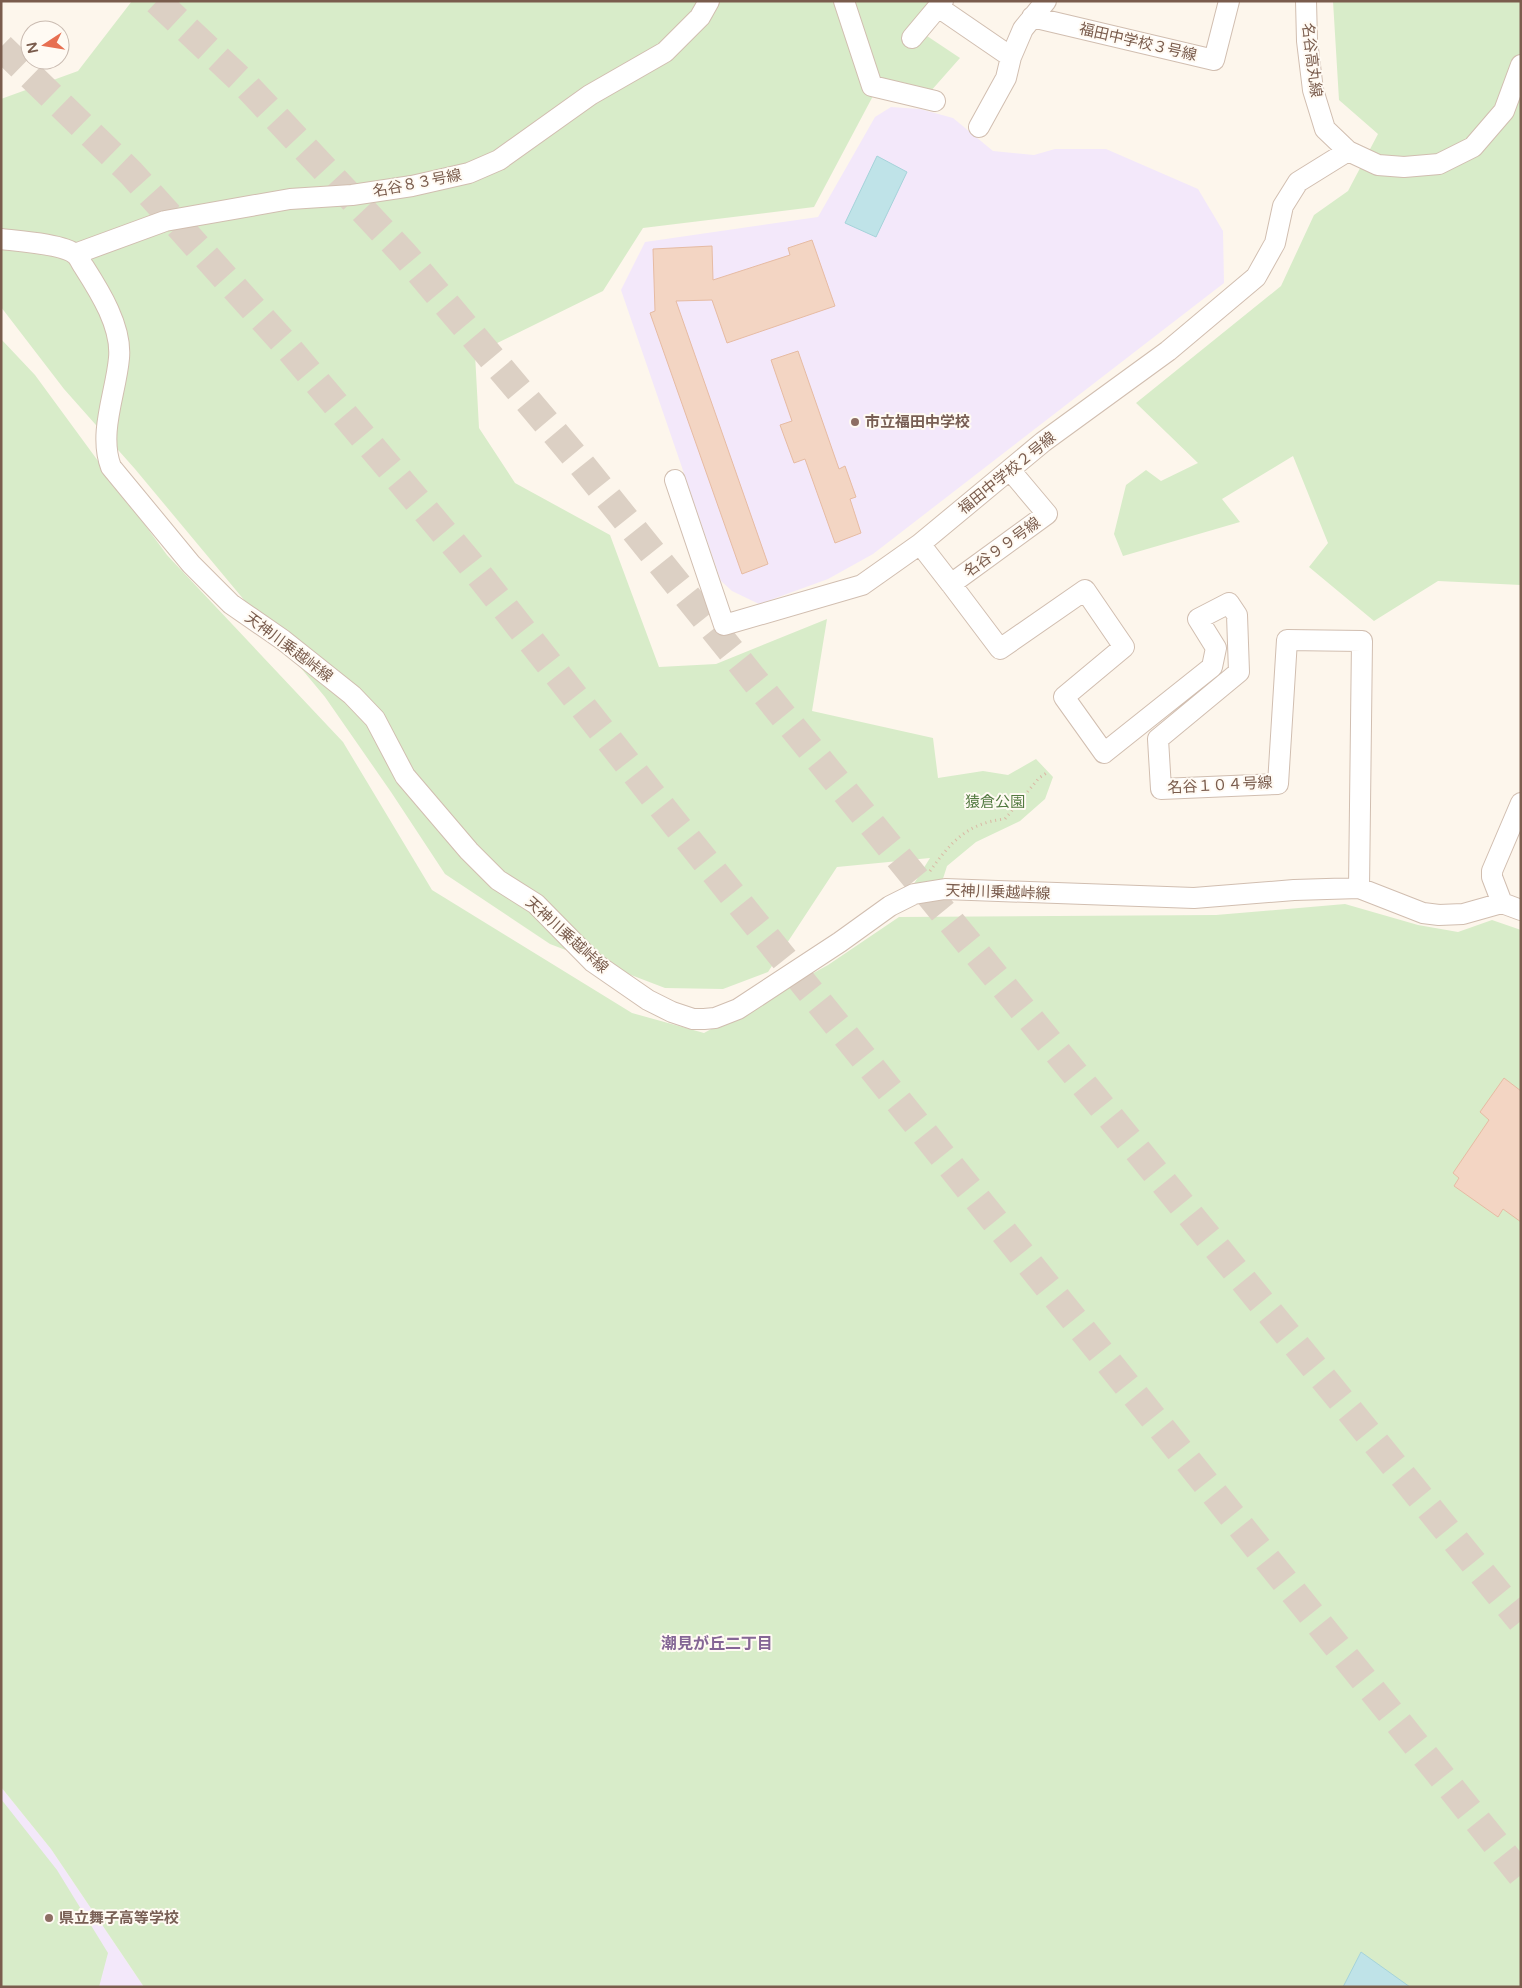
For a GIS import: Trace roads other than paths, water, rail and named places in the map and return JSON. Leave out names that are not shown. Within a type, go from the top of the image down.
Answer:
[{"type":"street","name":"名谷８３号線","points":[[76,254],[165,222],[290,199],[352,195],[412,186],[469,173],[500,160],[590,95],[664,52],[700,17],[709,1]]},
{"type":"street","points":[[844,1],[872,86],[934,101]]},
{"type":"street","points":[[980,127],[1006,78],[1011,57],[1023,28],[1046,1]]},
{"type":"street","name":"福田中学校３号線","points":[[1032,17],[1214,60],[1229,1]]},
{"type":"street","name":"名谷高丸線","points":[[1306,1],[1307,41],[1313,90],[1326,129],[1348,151],[1378,164],[1404,167],[1438,164],[1472,147],[1504,111],[1521,65]]},
{"type":"street","points":[[912,38],[940,4],[1011,57]]},
{"type":"street","name":"福田中学校２号線","points":[[675,480],[724,625],[862,585],[920,544],[1043,442],[1168,351],[1256,277],[1275,243],[1283,206],[1298,182],[1348,151]]},
{"type":"street","points":[[1,238],[60,248],[76,254]]},
{"type":"street","name":"天神川乗越峠線","points":[[76,254],[100,294],[111,317],[118,342],[119,356],[109,416],[106,454],[111,467],[191,564],[231,604],[283,640],[352,695],[375,719],[405,776],[469,851],[498,880],[536,904],[593,962],[648,1000],[672,1012],[693,1019],[715,1018],[758,998],[840,942],[878,913],[914,894],[945,889],[1194,898],[1294,890],[1359,888],[1423,913],[1463,914],[1502,903]]},
{"type":"street","name":"名谷９９号線","points":[[920,544],[950,584],[1047,514],[1010,470]]},
{"type":"street","name":"名谷１０４号線","points":[[950,584],[1000,649],[1084,590],[1124,647],[1064,697],[1104,753],[1212,667],[1216,648],[1198,619],[1229,603],[1237,615],[1239,672],[1158,739],[1161,789],[1278,784],[1287,640],[1362,641],[1359,888]]},
{"type":"street","points":[[1520,805],[1493,865],[1492,877],[1502,903],[1521,910]]},
{"type":"water","points":[[877,156],[907,172],[876,237],[845,223]]},
{"type":"water","points":[[1361,1952],[1410,1987],[1343,1987]]},
{"type":"tunnel","points":[[157,1],[243,82],[404,254],[582,465],[772,702],[1521,1621]]},
{"type":"tunnel","points":[[1,47],[131,173],[284,343],[468,561],[661,806],[1521,1875]]},
{"type":"place","name":"市立福田中学校","points":[[855,422]]},
{"type":"place","name":"県立舞子高等学校","points":[[49,1918]]},
{"type":"district","name":"潮見が丘二丁目","points":[[717,1644]]},
{"type":"park label","name":"猿倉公園","points":[[995,802]]}]
